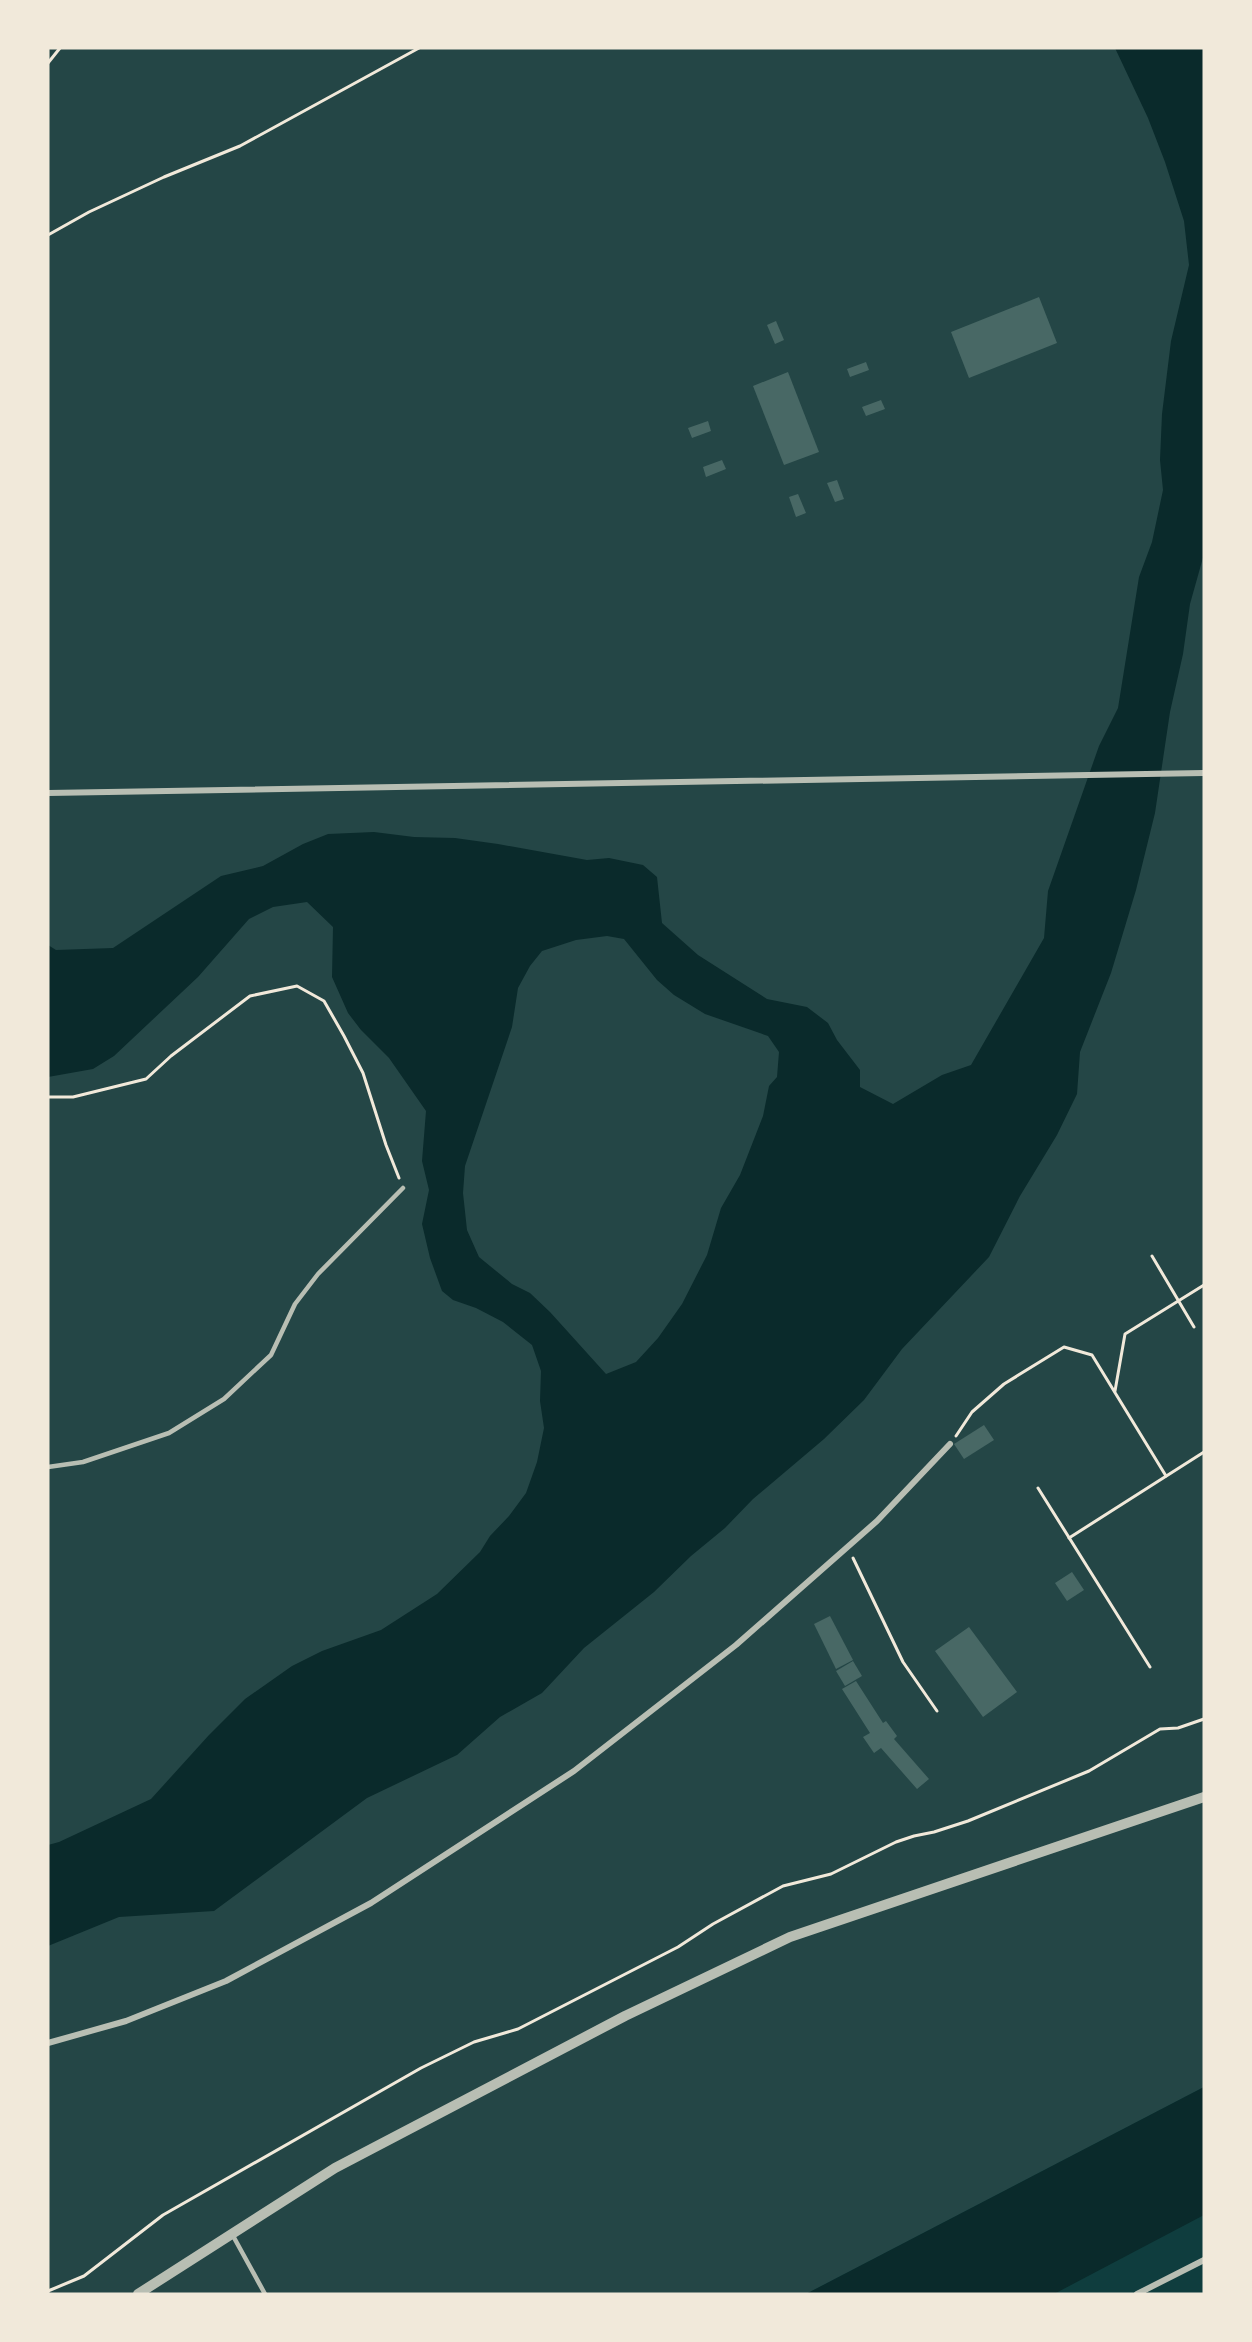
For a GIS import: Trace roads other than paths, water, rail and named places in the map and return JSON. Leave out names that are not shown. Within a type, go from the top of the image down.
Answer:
[{"type":"street","points":[[48,793],[1204,774]]},
{"type":"street","points":[[48,2043],[126,2021],[226,1981],[371,1903],[574,1771],[736,1646],[877,1521],[950,1444]]},
{"type":"street","points":[[138,2294],[335,2168],[626,2016],[790,1937],[1204,1797]]},
{"type":"street","points":[[1137,2294],[1204,2260]]},
{"type":"lane","points":[[48,1467],[83,1462],[169,1433],[224,1399],[271,1355],[295,1304],[318,1274],[404,1188]]},
{"type":"lane","points":[[232,2234],[265,2294]]}]
